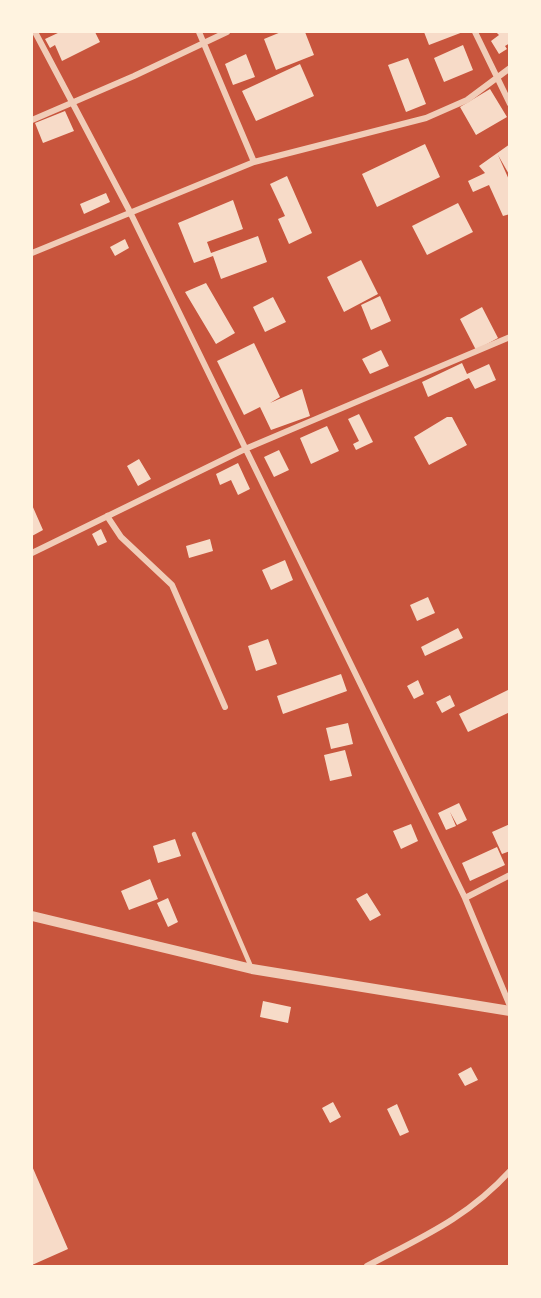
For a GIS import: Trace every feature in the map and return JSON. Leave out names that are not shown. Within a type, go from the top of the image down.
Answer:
[{"type":"street","points":[[35,32],[129,210],[465,898],[510,1006]]},
{"type":"street","points":[[199,32],[254,162]]},
{"type":"street","points":[[32,120],[73,104],[227,32]]},
{"type":"street","points":[[475,32],[510,104]]},
{"type":"street","points":[[32,253],[129,210],[254,162],[426,118],[467,100],[510,68]]},
{"type":"street","points":[[32,553],[245,449],[510,338]]},
{"type":"street","points":[[107,516],[121,537],[172,585],[225,707]]},
{"type":"street","points":[[465,898],[510,875]]},
{"type":"street","points":[[32,916],[252,969],[510,1011]]},
{"type":"street","points":[[367,1266],[465,1213],[487,1195],[510,1171]]},
{"type":"lane","points":[[194,834],[252,969]]},
{"type":"building","points":[[60,32],[95,32],[100,42],[62,61],[55,45],[50,48],[45,39]]},
{"type":"building","points":[[281,32],[305,32],[314,55],[276,70],[264,39]]},
{"type":"building","points":[[424,32],[463,32],[429,45]]},
{"type":"building","points":[[496,32],[510,32],[510,43],[505,46],[507,49],[499,54],[491,41],[499,35]]},
{"type":"building","points":[[463,45],[473,70],[444,82],[434,58]]},
{"type":"building","points":[[246,54],[255,77],[233,85],[225,64]]},
{"type":"building","points":[[408,58],[426,104],[406,112],[388,65]]},
{"type":"building","points":[[300,64],[314,96],[256,121],[242,91]]},
{"type":"building","points":[[490,89],[507,117],[476,135],[460,107]]},
{"type":"building","points":[[65,111],[74,131],[43,143],[35,123]]},
{"type":"building","points":[[425,144],[440,177],[377,207],[362,174]]},
{"type":"building","points":[[510,144],[510,176],[498,155],[510,182],[510,214],[503,216],[489,185],[473,192],[468,181],[485,173],[479,166]]},
{"type":"building","points":[[287,176],[312,233],[289,244],[278,219],[285,216],[270,184]]},
{"type":"building","points":[[106,193],[110,202],[84,214],[80,204]]},
{"type":"building","points":[[233,200],[243,229],[207,242],[211,253],[258,236],[267,262],[221,279],[213,256],[194,263],[178,223]]},
{"type":"building","points":[[458,203],[473,232],[427,255],[412,226]]},
{"type":"building","points":[[125,239],[129,248],[115,256],[110,247]]},
{"type":"building","points":[[361,260],[378,294],[344,312],[327,277]]},
{"type":"building","points":[[206,283],[235,333],[216,344],[185,292]]},
{"type":"building","points":[[380,296],[391,321],[371,330],[361,305]]},
{"type":"building","points":[[273,297],[286,322],[265,332],[253,307]]},
{"type":"building","points":[[482,307],[498,338],[476,350],[460,319]]},
{"type":"building","points":[[254,343],[280,397],[270,403],[302,389],[310,416],[271,430],[260,407],[244,415],[217,361]]},
{"type":"building","points":[[381,350],[389,366],[370,374],[362,359]]},
{"type":"building","points":[[462,363],[467,374],[489,364],[496,380],[475,389],[469,378],[428,397],[422,382]]},
{"type":"building","points":[[359,414],[373,442],[356,450],[353,444],[359,441],[348,419]]},
{"type":"building","points":[[447,417],[452,417],[467,445],[429,465],[414,437]]},
{"type":"building","points":[[327,426],[339,451],[311,464],[300,438]]},
{"type":"building","points":[[279,450],[289,470],[274,477],[264,457]]},
{"type":"building","points":[[139,459],[151,479],[138,486],[127,466]]},
{"type":"building","points":[[238,463],[250,489],[238,495],[231,480],[220,485],[216,474]]},
{"type":"building","points":[[32,505],[43,530],[32,536]]},
{"type":"building","points":[[101,529],[107,542],[98,546],[92,534]]},
{"type":"building","points":[[210,539],[213,551],[189,558],[186,546]]},
{"type":"building","points":[[285,560],[293,580],[271,590],[262,570]]},
{"type":"building","points":[[428,597],[435,613],[417,621],[410,605]]},
{"type":"building","points":[[458,628],[463,638],[425,656],[421,647]]},
{"type":"building","points":[[268,639],[277,664],[256,671],[248,646]]},
{"type":"building","points":[[341,674],[347,691],[283,714],[277,696]]},
{"type":"building","points":[[418,680],[424,694],[414,699],[407,686]]},
{"type":"building","points":[[510,689],[510,712],[468,732],[459,714]]},
{"type":"building","points":[[450,695],[455,706],[442,713],[436,702]]},
{"type":"building","points":[[348,723],[353,744],[331,749],[326,728]]},
{"type":"building","points":[[345,750],[352,776],[330,781],[324,755]]},
{"type":"building","points":[[459,803],[467,820],[457,825],[450,812],[456,826],[446,830],[438,813]]},
{"type":"building","points":[[411,824],[418,841],[401,849],[393,831]]},
{"type":"building","points":[[510,824],[510,851],[502,854],[492,832]]},
{"type":"building","points":[[175,839],[181,856],[158,863],[153,846]]},
{"type":"building","points":[[497,847],[505,865],[470,881],[462,863]]},
{"type":"building","points":[[150,879],[158,899],[129,910],[121,891]]},
{"type":"building","points":[[367,893],[381,915],[370,921],[356,899]]},
{"type":"building","points":[[168,898],[178,922],[168,927],[157,903]]},
{"type":"building","points":[[263,1001],[291,1007],[288,1023],[260,1017]]},
{"type":"building","points":[[471,1067],[478,1080],[465,1086],[458,1074]]},
{"type":"building","points":[[333,1102],[341,1117],[330,1123],[322,1108]]},
{"type":"building","points":[[397,1104],[409,1132],[400,1136],[387,1109]]},
{"type":"building","points":[[32,1166],[68,1249],[32,1265]]}]
